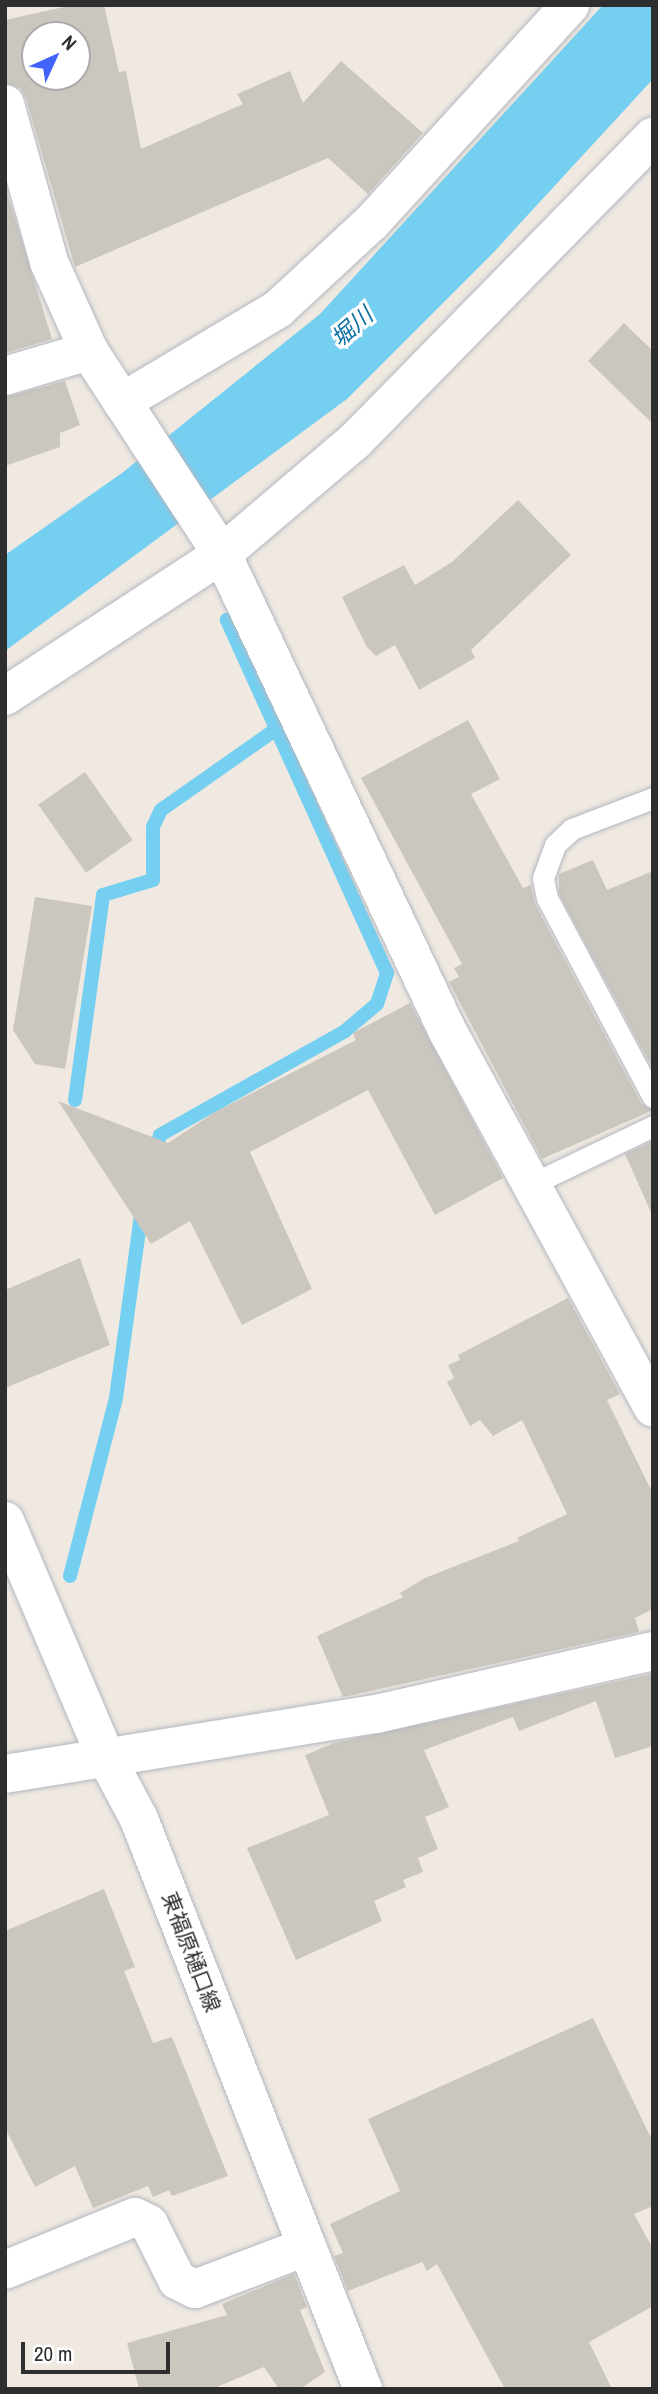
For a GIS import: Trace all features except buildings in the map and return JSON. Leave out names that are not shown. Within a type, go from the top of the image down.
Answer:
[{"type":"street","points":[[126,408],[278,309],[372,222],[570,5]]},
{"type":"street","points":[[6,111],[50,262],[89,351],[163,458],[222,554],[447,1030],[653,1408]]},
{"type":"street","points":[[5,696],[222,554],[355,441],[653,137]]},
{"type":"street","points":[[5,376],[89,351]]},
{"type":"street","name":"東福原樋口線","points":[[5,1521],[105,1755],[139,1819],[304,2247],[363,2389]]},
{"type":"street","points":[[5,1774],[105,1755],[170,1749],[376,1714],[653,1651]]},
{"type":"street","points":[[5,2270],[135,2217],[149,2224],[177,2280],[195,2288],[304,2247]]},
{"type":"lane","points":[[653,798],[572,829],[551,852],[543,878],[547,898],[653,1097]]},
{"type":"lane","points":[[532,1184],[653,1126]]},
{"type":"water","name":"堀川","points":[[603,5],[653,5],[653,79],[492,254],[347,399],[5,651],[5,555],[122,473],[320,314]]},
{"type":"waterway","points":[[153,1157],[160,1135],[345,1031],[377,1004],[387,973],[227,620]]},
{"type":"waterway","points":[[75,1100],[103,895],[153,880],[153,827],[161,810],[279,727]]},
{"type":"waterway","points":[[70,1576],[116,1398],[142,1207]]}]
